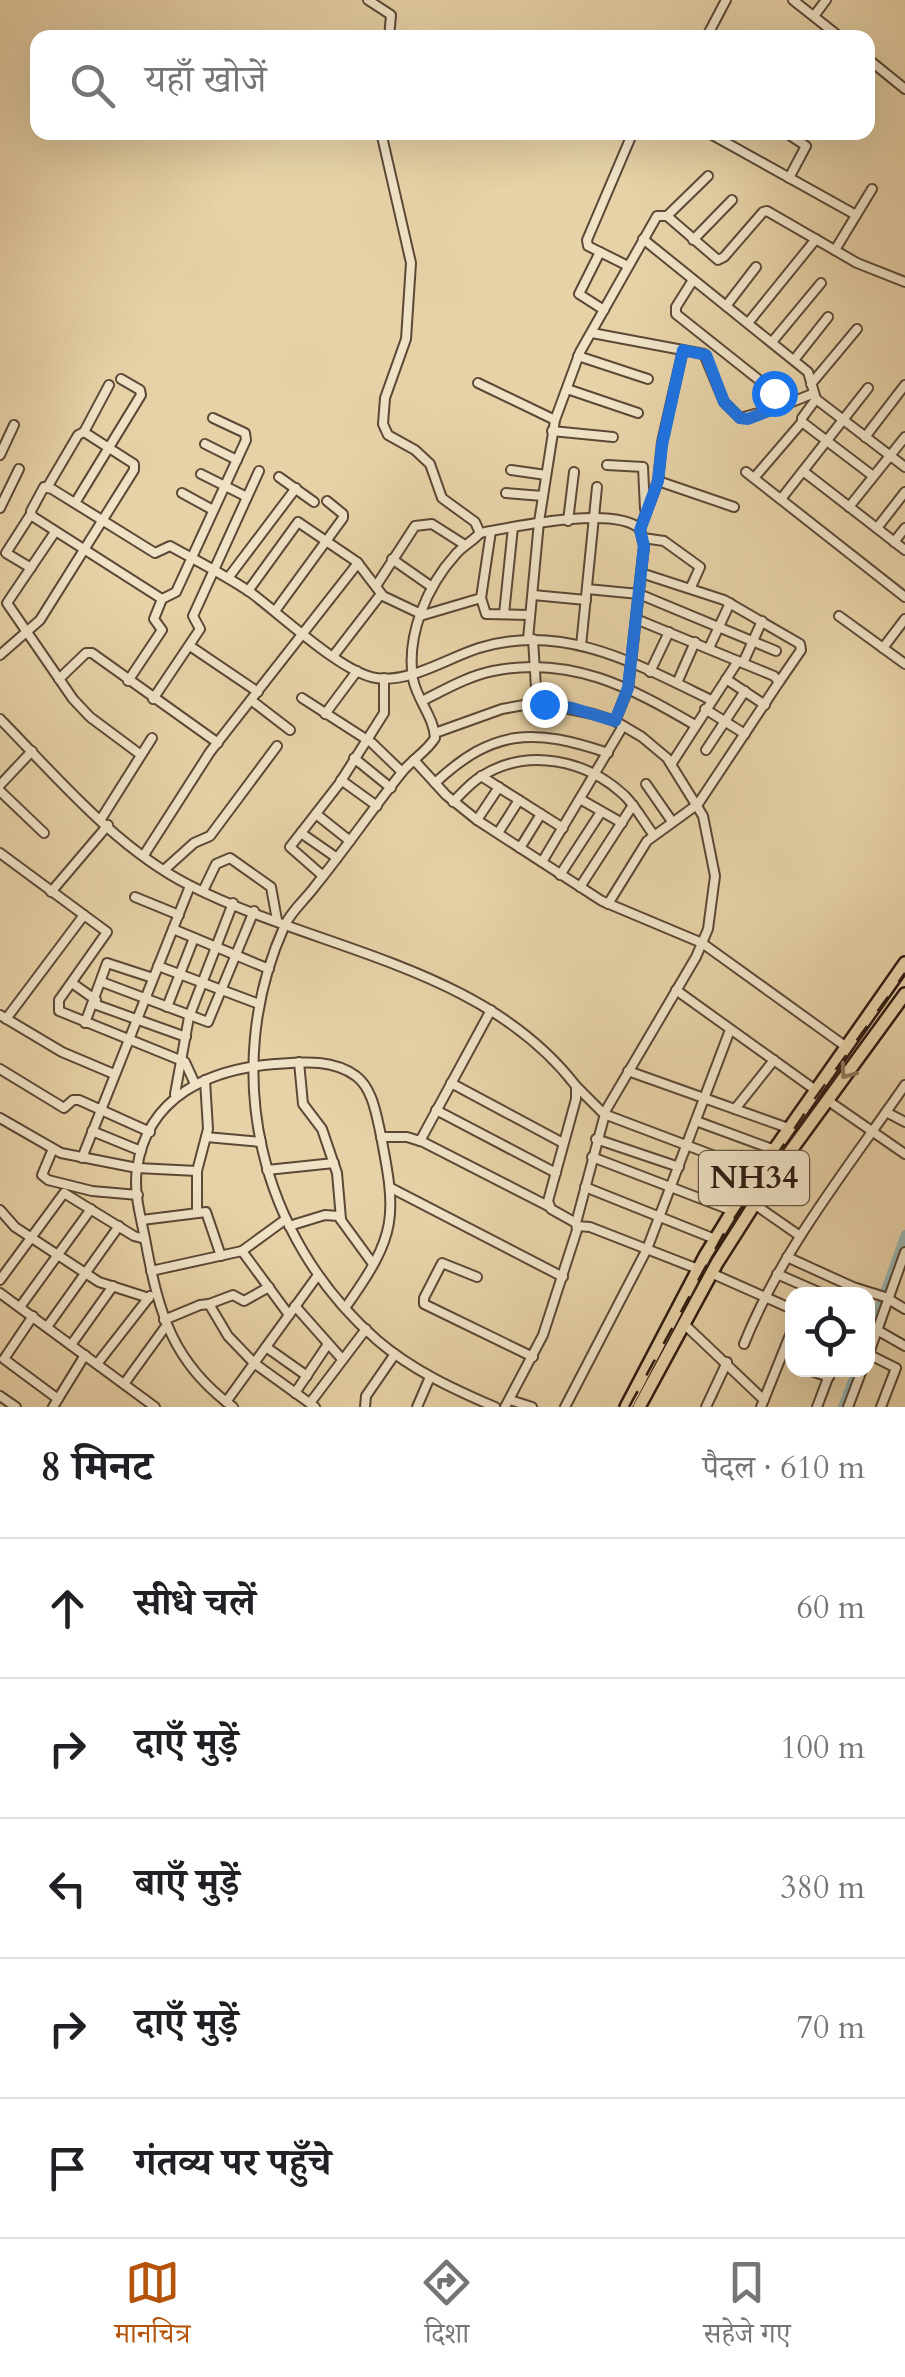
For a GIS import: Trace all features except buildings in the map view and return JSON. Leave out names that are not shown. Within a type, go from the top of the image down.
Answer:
[{"type":"highway","name":"NH34","points":[[639,1407],[683,1323],[715,1239],[772,1149],[905,963]]},
{"type":"highway","name":"NH34","points":[[626,1407],[704,1271],[903,1000]]},
{"type":"street","points":[[368,0],[391,15],[390,30]]},
{"type":"street","points":[[710,30],[726,0]]},
{"type":"street","points":[[814,16],[826,0]]},
{"type":"street","points":[[798,2],[831,30]]},
{"type":"street","points":[[875,65],[905,89]]},
{"type":"street","points":[[382,140],[411,263],[407,334],[385,398],[383,424],[388,434],[430,464],[442,498],[475,522],[480,533]]},
{"type":"street","points":[[628,266],[588,246],[588,238],[630,140]]},
{"type":"street","points":[[721,140],[856,215]]},
{"type":"street","points":[[789,178],[806,146],[797,140]]},
{"type":"street","points":[[667,216],[708,176]]},
{"type":"street","points":[[834,250],[872,189]]},
{"type":"street","points":[[693,240],[732,200]]},
{"type":"street","points":[[537,704],[530,615],[554,420],[578,356],[658,216],[667,216],[714,258],[721,259],[765,211],[866,268],[905,282]]},
{"type":"street","points":[[643,239],[794,360],[810,374],[813,392],[905,467]]},
{"type":"street","points":[[748,323],[816,239]]},
{"type":"street","points":[[600,252],[579,294],[604,310]]},
{"type":"street","points":[[726,306],[756,267]]},
{"type":"street","points":[[693,280],[675,312],[773,390],[772,404],[776,408]]},
{"type":"street","points":[[772,342],[821,282]]},
{"type":"street","points":[[794,360],[828,317]]},
{"type":"street","points":[[856,329],[813,392],[802,422],[750,475],[905,597]]},
{"type":"street","points":[[592,333],[706,355],[724,402],[740,418],[748,419],[813,392]]},
{"type":"street","points":[[542,862],[608,753],[619,724],[631,663],[641,573],[641,534],[658,481],[683,350]]},
{"type":"street","points":[[578,356],[648,380]]},
{"type":"street","points":[[75,503],[141,393],[121,378]]},
{"type":"street","points":[[478,384],[554,420]]},
{"type":"street","points":[[31,568],[6,553],[42,491],[84,432],[109,385]]},
{"type":"street","points":[[865,437],[905,386]]},
{"type":"street","points":[[780,499],[868,388]]},
{"type":"street","points":[[567,390],[638,412]]},
{"type":"street","points":[[128,681],[162,630],[154,619],[162,598],[176,592],[246,440],[245,433],[213,418]]},
{"type":"street","points":[[802,422],[873,476]]},
{"type":"street","points":[[0,455],[14,425]]},
{"type":"street","points":[[552,431],[613,437]]},
{"type":"street","points":[[0,655],[40,620],[134,468],[134,464],[84,432]]},
{"type":"street","points":[[849,507],[905,436]]},
{"type":"street","points":[[205,444],[236,460]]},
{"type":"street","points":[[607,464],[643,466],[646,513]]},
{"type":"street","points":[[0,508],[19,469]]},
{"type":"street","points":[[511,470],[546,475]]},
{"type":"street","points":[[154,699],[200,629],[193,616],[259,471]]},
{"type":"street","points":[[803,471],[905,550]]},
{"type":"street","points":[[568,521],[574,472]]},
{"type":"street","points":[[201,474],[247,496]]},
{"type":"street","points":[[279,477],[314,502]]},
{"type":"street","points":[[658,481],[734,508]]},
{"type":"street","points":[[48,486],[156,552],[168,546],[228,578],[357,671],[384,678],[412,674],[477,649],[531,639],[565,641],[631,663],[712,700]]},
{"type":"street","points":[[228,578],[296,488]]},
{"type":"street","points":[[581,646],[597,488]]},
{"type":"street","points":[[876,528],[905,492]]},
{"type":"street","points":[[182,493],[213,510]]},
{"type":"street","points":[[506,493],[543,496]]},
{"type":"street","points":[[275,611],[344,516],[326,501]]},
{"type":"street","points":[[31,514],[162,598]]},
{"type":"street","points":[[495,1407],[430,1377],[395,1354],[344,1308],[303,1257],[267,1170],[262,1142],[252,1066],[259,1004],[281,922],[324,876],[402,772],[433,743],[435,733],[412,674],[414,639],[432,587],[466,545],[480,533],[539,522],[627,521],[641,534],[664,540],[700,567],[691,587]]},
{"type":"street","points":[[248,591],[296,523],[301,522],[358,563],[378,590],[420,615],[481,598]]},
{"type":"street","points":[[334,655],[378,590],[411,529],[432,524],[466,545]]},
{"type":"street","points":[[504,614],[513,527]]},
{"type":"street","points":[[894,542],[905,528]]},
{"type":"street","points":[[491,531],[481,598],[484,613],[530,615]]},
{"type":"street","points":[[55,532],[6,602],[58,679],[90,717],[141,755]]},
{"type":"street","points":[[392,559],[432,587]]},
{"type":"street","points":[[144,855],[218,742],[358,563]]},
{"type":"street","points":[[608,904],[653,834],[698,804],[802,646],[730,603],[641,573]]},
{"type":"street","points":[[587,589],[638,594],[776,651]]},
{"type":"street","points":[[533,595],[586,600]]},
{"type":"street","points":[[709,648],[730,603]]},
{"type":"street","points":[[840,616],[905,664]]},
{"type":"street","points":[[883,648],[905,618]]},
{"type":"street","points":[[636,619],[774,676],[779,682]]},
{"type":"street","points":[[672,763],[740,662],[762,621]]},
{"type":"street","points":[[650,672],[668,632]]},
{"type":"street","points":[[677,684],[695,642]]},
{"type":"street","points":[[190,646],[255,696],[290,730]]},
{"type":"street","points":[[58,679],[89,652],[218,742]]},
{"type":"street","points":[[422,700],[490,671],[534,666],[576,669],[628,688],[695,725]]},
{"type":"street","points":[[326,714],[357,671]]},
{"type":"street","points":[[324,876],[290,847],[341,780],[384,713],[384,678]]},
{"type":"street","points":[[726,679],[765,704]]},
{"type":"street","points":[[706,750],[744,691]]},
{"type":"street","points":[[302,698],[366,740],[402,772]]},
{"type":"street","points":[[435,733],[502,709],[537,704],[572,708],[619,724],[642,737],[672,763],[698,804],[715,876],[712,918],[702,942],[604,1114],[563,1277],[533,1357],[507,1404],[532,1407]]},
{"type":"street","points":[[706,709],[745,734]]},
{"type":"street","points":[[0,720],[104,822],[190,886],[419,974],[491,1010],[530,1040],[604,1114],[771,1177]]},
{"type":"street","points":[[52,892],[104,822],[152,738]]},
{"type":"street","points":[[435,783],[464,756],[509,739],[565,739],[608,753]]},
{"type":"street","points":[[164,870],[195,842],[210,836],[278,746]]},
{"type":"street","points":[[32,750],[0,788],[44,833]]},
{"type":"street","points":[[354,758],[391,788]]},
{"type":"street","points":[[414,760],[453,802],[498,834],[608,904],[702,942],[845,1046]]},
{"type":"street","points":[[453,802],[481,776],[512,762],[540,760],[574,765],[596,774],[633,805],[653,834]]},
{"type":"street","points":[[481,776],[563,828]]},
{"type":"street","points":[[341,780],[377,806]]},
{"type":"street","points":[[646,784],[671,820]]},
{"type":"street","points":[[477,820],[499,787]]},
{"type":"street","points":[[580,799],[622,823]]},
{"type":"street","points":[[498,834],[519,800]]},
{"type":"street","points":[[580,887],[633,805]]},
{"type":"street","points":[[560,875],[600,812]]},
{"type":"street","points":[[316,814],[350,840]]},
{"type":"street","points":[[520,848],[541,814]]},
{"type":"street","points":[[301,833],[337,858]]},
{"type":"street","points":[[0,853],[106,930],[57,1007],[63,1014],[182,1061],[200,1082],[206,1137],[197,1171],[197,1212]]},
{"type":"street","points":[[203,891],[216,864],[230,858],[271,886],[281,922]]},
{"type":"street","points":[[82,1158],[190,886]]},
{"type":"street","points":[[135,897],[179,915]]},
{"type":"street","points":[[175,1097],[190,1017],[234,904]]},
{"type":"street","points":[[102,982],[209,1022],[254,911]]},
{"type":"street","points":[[84,915],[3,1017],[62,1052],[114,1074]]},
{"type":"street","points":[[173,929],[268,969]]},
{"type":"street","points":[[167,1007],[194,938]]},
{"type":"street","points":[[85,1023],[109,963],[153,978]]},
{"type":"street","points":[[158,966],[259,1004]]},
{"type":"street","points":[[72,983],[95,1002],[186,1038]]},
{"type":"street","points":[[676,990],[814,1089]]},
{"type":"street","points":[[420,1141],[491,1010]]},
{"type":"street","points":[[565,1407],[647,1249],[730,1030]]},
{"type":"street","points":[[735,1109],[774,1060]]},
{"type":"street","points":[[299,1062],[303,1104],[322,1129],[339,1182],[341,1219],[373,1264]]},
{"type":"street","points":[[318,1275],[229,1404],[185,1361],[165,1323],[138,1196],[137,1168],[142,1152],[150,1132],[175,1097],[200,1082],[252,1066],[299,1062],[336,1066],[367,1088],[376,1111],[391,1188],[392,1217],[373,1264],[344,1308]]},
{"type":"street","points":[[0,1069],[64,1108],[77,1099],[150,1132]]},
{"type":"street","points":[[628,1071],[788,1128]]},
{"type":"street","points":[[451,1084],[564,1143]]},
{"type":"street","points":[[550,1207],[576,1086]]},
{"type":"street","points":[[744,1344],[764,1296],[787,1256],[905,1086]]},
{"type":"street","points":[[827,1100],[905,1154]]},
{"type":"street","points":[[436,1110],[556,1173]]},
{"type":"street","points":[[886,1112],[905,1122]]},
{"type":"street","points":[[0,1118],[52,1151],[137,1168],[197,1171]]},
{"type":"street","points":[[696,1121],[772,1149]]},
{"type":"street","points":[[92,1131],[142,1152]]},
{"type":"street","points":[[206,1137],[262,1142]]},
{"type":"street","points":[[381,1137],[420,1141],[577,1224],[785,1306]]},
{"type":"street","points":[[596,1140],[678,1167]]},
{"type":"street","points":[[52,1151],[42,1175],[91,1209],[145,1239]]},
{"type":"street","points":[[592,1156],[733,1211]]},
{"type":"street","points":[[267,1170],[334,1164]]},
{"type":"street","points":[[391,1188],[563,1277]]},
{"type":"street","points":[[585,1188],[715,1239]]},
{"type":"street","points":[[63,1189],[138,1196]]},
{"type":"street","points":[[0,1280],[63,1189]]},
{"type":"street","points":[[754,1204],[800,1236]]},
{"type":"street","points":[[20,1308],[91,1209]]},
{"type":"street","points":[[142,1220],[197,1212],[209,1214],[222,1256]]},
{"type":"street","points":[[151,1271],[242,1251],[288,1222],[328,1214],[341,1219]]},
{"type":"street","points":[[2,1218],[83,1273],[149,1298]]},
{"type":"street","points":[[46,1327],[119,1226]]},
{"type":"street","points":[[242,1251],[288,1315]]},
{"type":"street","points":[[787,1256],[849,1287]]},
{"type":"street","points":[[875,1336],[884,1297],[904,1258]]},
{"type":"street","points":[[477,1277],[442,1263],[424,1304],[533,1357]]},
{"type":"street","points":[[776,1274],[807,1287]]},
{"type":"street","points":[[72,1345],[113,1286]]},
{"type":"street","points":[[124,1384],[165,1323],[200,1305],[233,1295],[245,1301],[268,1287]]},
{"type":"street","points":[[98,1364],[156,1290]]},
{"type":"street","points":[[0,1293],[155,1407]]},
{"type":"street","points":[[875,1295],[905,1309]]},
{"type":"street","points":[[209,1304],[228,1336],[254,1363],[312,1405],[366,1330]]},
{"type":"street","points":[[296,1306],[342,1359]]},
{"type":"street","points":[[33,1316],[4,1360],[56,1403],[85,1355]]},
{"type":"street","points":[[683,1323],[727,1362],[762,1403],[785,1348]]},
{"type":"street","points":[[877,1330],[905,1346]]},
{"type":"street","points":[[296,1393],[328,1344]]},
{"type":"street","points":[[266,1347],[307,1376]]},
{"type":"street","points":[[365,1407],[366,1396],[395,1354]]},
{"type":"street","points":[[875,1358],[896,1368],[881,1407]]},
{"type":"street","points":[[780,1360],[785,1362]]},
{"type":"street","points":[[706,1407],[727,1362]]},
{"type":"street","points":[[417,1407],[430,1377]]},
{"type":"street","points":[[817,1407],[828,1377]]},
{"type":"street","points":[[851,1406],[860,1377]]},
{"type":"street","points":[[0,1396],[16,1407]]},
{"type":"waterway","points":[[875,1318],[905,1234]]},
{"type":"waterway","points":[[842,1407],[853,1377]]},
{"type":"railway","points":[[629,1407],[723,1235],[905,973]]},
{"type":"route","points":[[544,704],[615,721],[628,688],[644,546],[640,530],[660,474],[662,445],[683,350],[706,355],[724,402],[740,418],[748,419],[776,408],[772,406],[774,393]]}]
